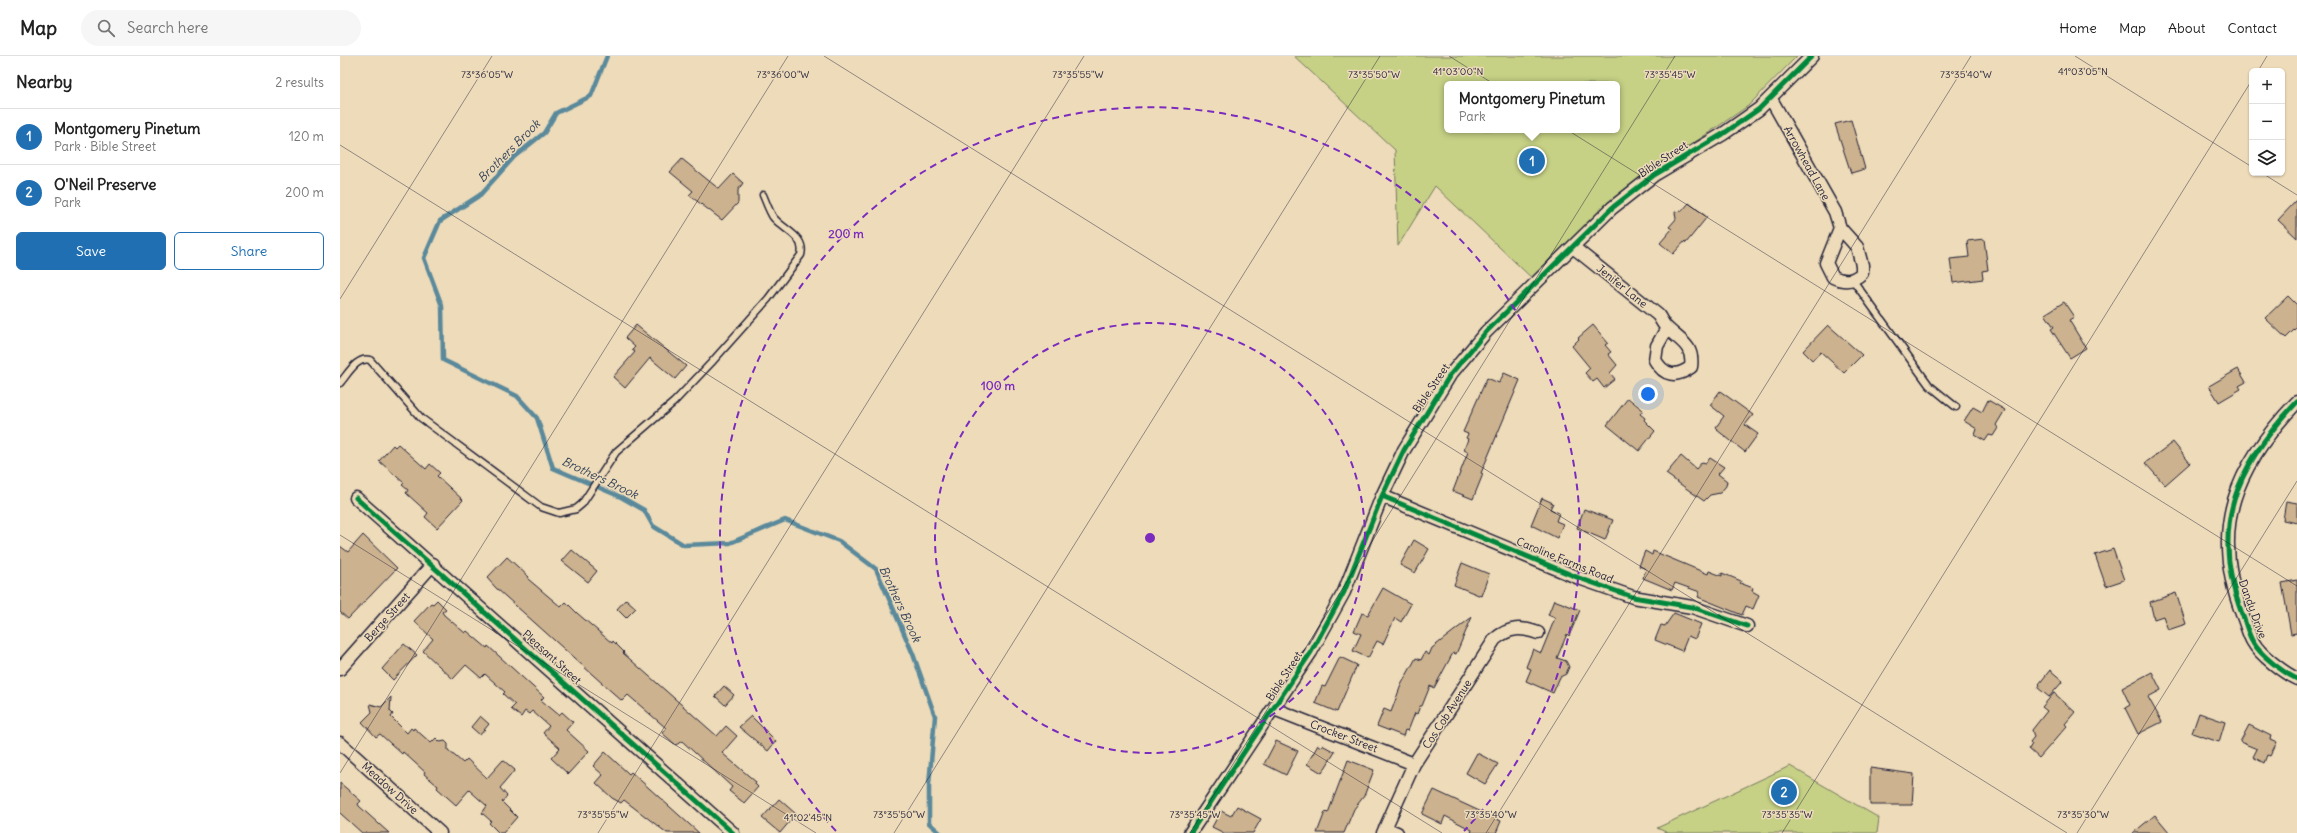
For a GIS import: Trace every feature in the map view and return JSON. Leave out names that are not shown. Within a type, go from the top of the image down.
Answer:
[{"type":"street","name":"Bible Street","points":[[1190,833],[1312,652],[1334,612],[1382,496],[1416,429],[1459,364],[1486,332],[1612,208],[1646,181],[1732,128],[1771,98],[1812,56]]},
{"type":"street","name":"Arrowhead Lane","points":[[1771,98],[1834,212],[1840,228],[1851,238],[1861,256],[1862,273],[1857,278],[1852,279]]},
{"type":"street","points":[[1840,228],[1826,263],[1833,277],[1841,280],[1852,279]]},
{"type":"street","name":"Jenifer Lane","points":[[1573,247],[1658,315],[1667,328]]},
{"type":"street","name":"Dandy Drive","points":[[2297,402],[2263,440],[2247,467],[2232,504],[2228,529],[2230,575],[2238,605],[2253,643],[2272,661],[2297,679]]},
{"type":"street","name":"Caroline Farms Road","points":[[1382,496],[1579,578],[1633,597],[1692,606],[1747,626]]},
{"type":"street","name":"Pleasant Street","points":[[356,498],[433,564],[733,833]]},
{"type":"street","name":"Berge Street","points":[[340,669],[433,564]]},
{"type":"street","name":"Cos Cob Avenue","points":[[1384,831],[1414,764],[1495,639],[1505,631],[1515,628],[1526,628],[1538,634]]},
{"type":"street","name":"Crocker Street","points":[[1274,708],[1414,764]]},
{"type":"street","name":"Meadow Drive","points":[[340,743],[440,833]]},
{"type":"street","points":[[1384,831],[1397,833]]},
{"type":"lane","points":[[340,383],[357,363],[362,360],[370,360],[421,418],[541,507],[552,512],[568,512],[576,509],[588,498],[616,452],[674,402],[711,363],[768,299],[801,255],[803,249],[799,240],[774,218],[763,194]]},
{"type":"lane","points":[[1852,279],[1929,385],[1956,407]]},
{"type":"green space","points":[[1294,56],[1797,56],[1748,106],[1651,172],[1537,283],[1435,186],[1398,246],[1395,150]]},
{"type":"green space","points":[[1790,766],[1879,818],[1877,833],[1668,833],[1657,828]]},
{"type":"building","points":[[1851,120],[1865,169],[1851,173],[1835,124]]},
{"type":"building","points":[[682,159],[719,189],[733,174],[743,183],[738,190],[738,203],[722,220],[689,195],[693,191],[670,172]]},
{"type":"building","points":[[2297,200],[2297,238],[2278,220]]},
{"type":"building","points":[[1689,203],[1707,217],[1686,243],[1685,241],[1673,254],[1660,243],[1672,229],[1669,227],[1676,219],[1675,212],[1682,211]]},
{"type":"building","points":[[1984,239],[1988,270],[1982,271],[1983,279],[1953,283],[1950,259],[1969,257],[1967,241]]},
{"type":"building","points":[[2288,296],[2297,305],[2297,327],[2286,338],[2265,318]]},
{"type":"building","points":[[2064,302],[2074,317],[2069,320],[2086,348],[2070,358],[2051,329],[2054,327],[2045,314]]},
{"type":"building","points":[[636,325],[686,366],[675,379],[650,358],[625,388],[613,377],[635,352],[632,350],[635,347],[625,338]]},
{"type":"building","points":[[1593,325],[1608,343],[1605,345],[1611,352],[1608,354],[1617,365],[1610,373],[1615,379],[1604,388],[1597,379],[1593,382],[1585,373],[1590,368],[1572,346],[1579,339],[1578,338]]},
{"type":"building","points":[[1828,325],[1862,355],[1844,373],[1821,352],[1812,360],[1803,351]]},
{"type":"building","points":[[2238,369],[2246,382],[2239,386],[2241,389],[2219,402],[2209,386]]},
{"type":"building","points":[[1504,373],[1520,380],[1481,473],[1483,474],[1473,499],[1453,491],[1468,452],[1464,450],[1468,439],[1466,438],[1468,434],[1463,432],[1487,378],[1499,383]]},
{"type":"building","points":[[1720,391],[1753,415],[1745,425],[1758,434],[1745,452],[1717,430],[1718,429],[1716,427],[1724,416],[1710,405]]},
{"type":"building","points":[[1628,398],[1643,410],[1640,414],[1655,431],[1639,451],[1607,425]]},
{"type":"building","points":[[1988,400],[2005,410],[1996,425],[1998,428],[1993,436],[1989,435],[1985,441],[1975,435],[1977,429],[1964,421],[1973,407],[1982,412]]},
{"type":"building","points":[[2173,442],[2190,463],[2165,485],[2145,463]]},
{"type":"building","points":[[398,444],[426,469],[430,464],[440,473],[437,476],[463,500],[437,528],[425,517],[428,513],[406,493],[408,490],[402,485],[404,483],[379,461],[393,445],[395,447]]},
{"type":"building","points":[[1681,456],[1696,469],[1702,462],[1706,463],[1710,458],[1724,467],[1718,474],[1727,481],[1726,486],[1720,493],[1710,495],[1704,501],[1666,474]]},
{"type":"building","points":[[1542,498],[1553,503],[1550,509],[1559,513],[1556,521],[1563,524],[1557,538],[1531,525]]},
{"type":"building","points":[[2286,501],[2297,503],[2297,523],[2283,520]]},
{"type":"building","points":[[1584,509],[1613,520],[1605,540],[1577,528]]},
{"type":"building","points":[[363,535],[397,568],[348,619],[340,612],[340,546],[348,552]]},
{"type":"building","points":[[1414,540],[1429,549],[1415,573],[1400,565]]},
{"type":"building","points":[[2113,549],[2124,580],[2106,586],[2095,555]]},
{"type":"building","points":[[572,550],[597,571],[588,582],[562,561]]},
{"type":"building","points":[[1645,551],[1652,555],[1653,551],[1708,574],[1709,571],[1722,576],[1722,573],[1741,581],[1740,583],[1753,588],[1752,591],[1759,595],[1753,609],[1746,606],[1742,615],[1698,597],[1700,592],[1675,583],[1672,590],[1643,578],[1646,569],[1639,566]]},
{"type":"building","points":[[507,557],[529,577],[528,579],[561,607],[566,602],[612,643],[613,641],[624,652],[623,653],[717,736],[726,726],[737,736],[722,753],[756,782],[755,784],[758,787],[744,803],[729,791],[732,787],[682,741],[676,745],[662,733],[666,728],[628,695],[622,701],[496,588],[487,578]]},
{"type":"building","points":[[1462,563],[1489,574],[1481,596],[1454,585]]},
{"type":"building","points":[[2297,580],[2297,633],[2291,634],[2282,583]]},
{"type":"building","points":[[1383,588],[1411,604],[1401,622],[1395,618],[1383,644],[1377,641],[1368,658],[1353,651],[1361,634],[1354,631],[1362,613],[1368,615]]},
{"type":"building","points":[[2176,593],[2186,624],[2168,630],[2163,616],[2154,619],[2150,602]]},
{"type":"building","points":[[626,599],[636,608],[626,618],[617,609]]},
{"type":"building","points":[[437,600],[446,609],[442,612],[444,615],[465,633],[467,631],[487,648],[488,646],[544,697],[541,700],[559,715],[562,712],[573,722],[566,730],[589,751],[568,774],[551,758],[560,748],[543,733],[549,726],[532,711],[529,714],[525,711],[521,717],[511,709],[515,705],[503,694],[505,692],[485,674],[481,678],[466,665],[453,679],[423,651],[433,639],[414,621],[431,603],[433,604]]},
{"type":"building","points":[[1554,600],[1580,610],[1569,636],[1567,634],[1557,658],[1566,661],[1569,667],[1566,674],[1560,677],[1553,693],[1526,681],[1531,669],[1526,667],[1533,649],[1541,653],[1555,618],[1548,615]]},
{"type":"building","points":[[1674,613],[1701,624],[1695,639],[1688,636],[1682,651],[1655,640],[1661,625],[1665,626]]},
{"type":"building","points":[[1472,617],[1456,654],[1453,653],[1434,688],[1430,686],[1422,706],[1420,706],[1417,714],[1415,713],[1408,731],[1405,730],[1403,736],[1377,726],[1384,709],[1391,712],[1401,685],[1416,658],[1421,660],[1425,652],[1429,655],[1432,648]]},
{"type":"building","points":[[404,644],[417,655],[393,680],[382,669]]},
{"type":"building","points":[[1340,657],[1357,665],[1337,712],[1315,703],[1322,686],[1325,687]]},
{"type":"building","points":[[2050,670],[2063,681],[2049,697],[2038,688],[2040,685],[2039,684]]},
{"type":"building","points":[[2152,672],[2161,690],[2148,697],[2162,722],[2138,734],[2125,708],[2130,705],[2122,688]]},
{"type":"building","points":[[724,686],[734,695],[725,705],[715,696]]},
{"type":"building","points":[[2054,693],[2075,712],[2065,724],[2067,726],[2039,758],[2029,749],[2032,744],[2030,742],[2034,737],[2032,730],[2047,711],[2042,707]]},
{"type":"building","points":[[391,697],[390,711],[393,714],[391,717],[407,733],[411,728],[413,730],[414,728],[431,743],[436,738],[440,742],[445,741],[448,744],[448,750],[463,763],[467,759],[487,778],[503,760],[515,770],[500,788],[507,796],[502,802],[517,817],[503,833],[499,833],[489,823],[491,821],[482,813],[487,806],[469,790],[456,805],[437,788],[438,786],[424,774],[425,772],[403,752],[402,754],[380,734],[376,737],[362,722],[372,712],[370,704],[381,707]]},
{"type":"building","points":[[2199,713],[2225,722],[2219,742],[2192,733]]},
{"type":"building","points":[[480,716],[489,724],[480,735],[471,727]]},
{"type":"building","points":[[751,716],[776,741],[768,751],[739,727]]},
{"type":"building","points":[[2249,725],[2271,736],[2270,739],[2277,742],[2270,756],[2267,755],[2264,763],[2253,757],[2257,749],[2240,742]]},
{"type":"building","points":[[1276,741],[1298,751],[1286,775],[1264,764]]},
{"type":"building","points":[[1318,745],[1321,747],[1322,745],[1335,752],[1322,773],[1307,764]]},
{"type":"building","points":[[605,752],[629,774],[631,772],[699,833],[667,833],[624,800],[621,803],[612,798],[596,783],[603,775],[593,766]]},
{"type":"building","points":[[1477,753],[1498,764],[1485,784],[1466,773]]},
{"type":"building","points":[[1348,760],[1374,770],[1364,796],[1354,809],[1344,833],[1317,833],[1325,812],[1328,813]]},
{"type":"building","points":[[1870,768],[1914,774],[1912,805],[1870,805]]},
{"type":"building","points":[[340,783],[361,801],[358,804],[359,806],[389,833],[362,833],[340,813]]},
{"type":"building","points":[[1434,790],[1501,821],[1496,833],[1471,833],[1472,830],[1445,816],[1442,824],[1422,814]]},
{"type":"building","points":[[779,799],[796,814],[780,833],[762,818]]},
{"type":"building","points":[[1237,806],[1261,819],[1253,833],[1224,833],[1212,827],[1221,811],[1231,816]]},
{"type":"building","points":[[2155,815],[2170,833],[2133,833]]},
{"type":"waterway","name":"Brothers Brook","points":[[607,56],[591,96],[556,113],[544,133],[514,157],[480,195],[440,221],[424,258],[442,306],[443,360],[517,396],[537,418],[553,468],[621,497],[644,510],[653,526],[684,545],[730,543],[785,520],[839,541],[876,569],[913,654],[935,716],[929,785],[929,823],[940,833]]},
{"type":"cycle path","points":[[1190,833],[1311,652],[1344,592],[1382,496],[1404,450],[1450,375],[1486,332],[1612,208],[1654,175],[1723,134],[1759,109],[1812,56]]},
{"type":"cycle path","points":[[2297,402],[2258,450],[2244,474],[2234,499],[2229,526],[2228,553],[2232,583],[2251,639],[2256,647],[2267,658],[2286,673],[2297,679]]},
{"type":"cycle path","points":[[1382,496],[1579,578],[1633,597],[1692,607],[1747,626]]},
{"type":"cycle path","points":[[356,498],[733,833]]},
{"type":"place","name":"Montgomery Pinetum","points":[[1532,161]]},
{"type":"place","name":"O'Neil Preserve","points":[[1784,792]]}]
